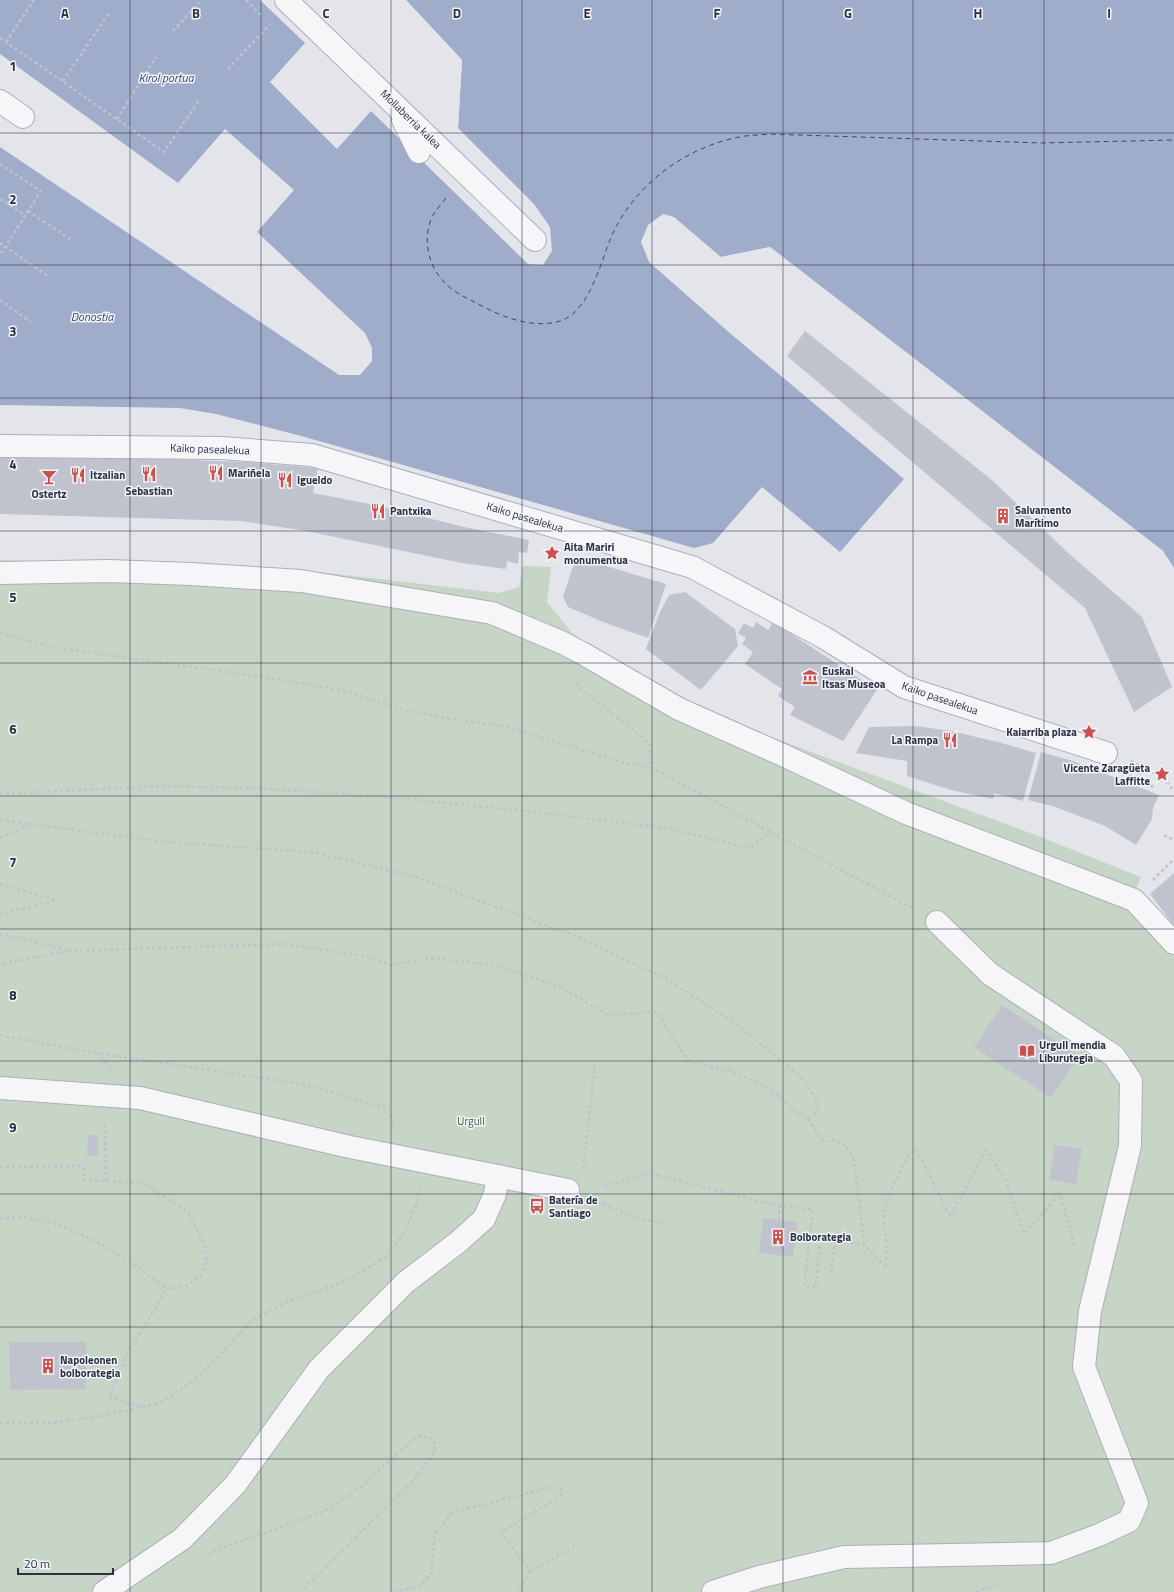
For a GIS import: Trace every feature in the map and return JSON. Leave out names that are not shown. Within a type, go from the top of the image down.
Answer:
[{"type":"street","name":"Mollaberria kalea","points":[[286,0],[535,240]]},
{"type":"street","points":[[0,101],[24,117]]},
{"type":"street","points":[[395,104],[419,152]]},
{"type":"street","name":"Kaiko pasealekua","points":[[0,446],[223,448],[312,455],[692,567],[824,637],[904,687],[1106,753]]},
{"type":"street","points":[[0,573],[109,571],[191,574],[300,581],[492,613],[582,653],[679,709],[785,756],[906,813],[1134,900],[1174,943]]},
{"type":"street","points":[[712,1592],[759,1577],[844,1556],[1051,1553],[1099,1535],[1129,1521],[1137,1503],[1084,1367],[1090,1311],[1130,1146],[1132,1081],[1114,1056],[990,974],[937,922]]},
{"type":"street","points":[[0,1088],[140,1098],[350,1146],[568,1190]]},
{"type":"street","points":[[104,1592],[182,1539],[229,1490],[319,1370],[406,1282],[457,1243],[484,1219],[495,1194],[498,1176]]},
{"type":"path","points":[[6,42],[34,0]]},
{"type":"path","points":[[172,31],[201,0]]},
{"type":"path","points":[[228,69],[270,23],[246,0]]},
{"type":"path","points":[[63,81],[110,14]]},
{"type":"path","points":[[0,38],[164,152],[200,99]]},
{"type":"path","points":[[117,119],[156,57]]},
{"type":"path","points":[[0,164],[41,191],[0,255]]},
{"type":"path","points":[[0,199],[25,215]]},
{"type":"path","points":[[28,211],[73,241]]},
{"type":"path","points":[[0,243],[49,277]]},
{"type":"path","points":[[0,300],[31,322]]},
{"type":"path","points":[[0,633],[52,647],[256,676],[346,691],[405,710],[452,719],[510,727],[620,762],[650,767],[937,922]]},
{"type":"path","points":[[582,653],[581,679],[577,686],[650,745],[650,767]]},
{"type":"path","points":[[1106,753],[1128,775],[1156,788]]},
{"type":"path","points":[[1135,762],[1164,778],[1174,791]]},
{"type":"path","points":[[0,794],[160,786],[257,788],[397,798],[525,811],[666,828],[750,848],[771,831]]},
{"type":"path","points":[[0,820],[166,842],[312,852],[412,876],[554,928],[575,936],[665,978],[735,1023],[801,1077],[815,1097],[818,1111],[808,1119]]},
{"type":"path","points":[[0,838],[30,825]]},
{"type":"path","points":[[1164,835],[1174,840]]},
{"type":"path","points":[[0,884],[56,900],[0,914]]},
{"type":"path","points":[[0,934],[68,950]]},
{"type":"path","points":[[0,964],[68,950],[285,944],[358,955],[392,965],[431,958],[494,965],[560,987],[609,1015],[657,1012],[688,1061],[731,1071],[771,1089],[796,1112],[808,1119],[823,1142],[835,1140],[846,1146],[854,1159],[864,1244],[886,1268],[884,1218],[886,1203],[901,1168],[914,1149],[924,1164],[950,1217],[986,1150],[1005,1179],[1024,1234],[1050,1205],[1059,1191],[1077,1253]]},
{"type":"path","points":[[0,1035],[96,1052],[303,1084],[390,1109],[403,1156]]},
{"type":"path","points":[[583,1170],[595,1065]]},
{"type":"path","points":[[104,1095],[106,1181]]},
{"type":"path","points":[[0,1423],[51,1423],[108,1415],[161,1402],[196,1379],[254,1319],[284,1303],[348,1280],[388,1256],[404,1233],[417,1203],[427,1161]]},
{"type":"path","points":[[0,1167],[83,1166],[84,1180],[142,1183],[164,1196],[190,1215],[203,1242],[207,1260],[200,1275],[187,1286],[167,1289],[114,1251],[59,1225],[23,1217],[0,1219]]},
{"type":"path","points":[[604,1186],[649,1173],[765,1203],[814,1210],[804,1286],[816,1287],[820,1245]]},
{"type":"path","points":[[568,1190],[638,1218],[666,1224]]},
{"type":"path","points":[[779,1220],[780,1205]]},
{"type":"path","points":[[831,1273],[835,1241],[864,1244]]},
{"type":"path","points":[[141,1408],[109,1396],[130,1349],[167,1289]]},
{"type":"path","points":[[201,1557],[227,1546],[325,1511],[362,1488],[417,1436],[434,1439],[434,1452],[412,1482],[300,1592]]},
{"type":"path","points":[[394,1592],[420,1586],[431,1574],[435,1533],[452,1513],[552,1487],[561,1490],[561,1496],[501,1532],[530,1571]]},
{"type":"path","points":[[516,1592],[530,1571],[582,1542]]},
{"type":"green space","name":"Urgull","points":[[0,560],[319,572],[499,593],[519,587],[523,566],[551,567],[547,602],[572,633],[621,666],[695,706],[787,743],[1038,836],[1141,877],[1130,903],[1174,957],[1174,1592],[0,1592]]},
{"type":"water","points":[[0,0],[260,0],[305,43],[270,82],[337,149],[371,111],[528,264],[543,265],[552,251],[550,227],[534,204],[458,128],[462,60],[406,0],[1174,0],[1174,568],[1163,551],[770,247],[721,257],[674,217],[663,214],[648,225],[641,242],[649,262],[732,335],[904,479],[840,552],[762,487],[713,543],[694,548],[305,437],[216,414],[180,408],[0,405],[0,147],[339,375],[360,375],[372,361],[372,348],[365,333],[257,232],[294,190],[225,129],[178,183],[0,54]]},
{"type":"pier","points":[[404,0],[406,0],[462,60],[458,128],[456,127],[460,61]]},
{"type":"pier","points":[[770,247],[1163,551],[1174,570],[1161,553],[769,249],[723,258],[721,257]]},
{"type":"building","name":"Salvamento Marítimo","points":[[805,331],[992,480],[1067,552],[1142,617],[1172,687],[1134,712],[1085,608],[787,356]]},
{"type":"building","points":[[0,457],[110,457],[245,462],[318,468],[313,493],[375,505],[469,528],[529,540],[527,553],[519,552],[518,564],[507,561],[506,569],[462,563],[306,531],[241,521],[0,514]]},
{"type":"building","points":[[576,557],[666,584],[648,638],[603,622],[568,607],[563,597]]},
{"type":"building","points":[[685,592],[735,629],[738,646],[701,690],[646,649],[659,614],[669,595]]},
{"type":"building","name":"Euskal Itsas Museoa","points":[[756,622],[768,630],[773,622],[877,690],[843,741],[790,715],[795,707],[778,696],[782,689],[745,664],[753,652],[742,644],[746,638],[738,633],[744,623],[753,628]]},
{"type":"building","points":[[915,726],[951,731],[1036,753],[1023,801],[994,793],[993,799],[951,790],[907,776],[907,761],[856,753],[869,727]]},
{"type":"building","points":[[1041,752],[1073,761],[1159,795],[1153,808],[1152,819],[1136,845],[1105,826],[1053,806],[1028,800]]},
{"type":"building","points":[[1174,873],[1174,926],[1150,894]]},
{"type":"building","name":"Urgull mendia Liburutegia","points":[[1002,1005],[1079,1056],[1051,1098],[974,1047]]},
{"type":"building","points":[[88,1135],[98,1135],[98,1156],[87,1156]]},
{"type":"building","points":[[1055,1145],[1082,1149],[1076,1184],[1049,1180]]},
{"type":"building","name":"Bolborategia","points":[[763,1218],[797,1222],[793,1257],[759,1253]]},
{"type":"building","name":"Napoleonen bolborategia","points":[[9,1342],[86,1342],[86,1389],[10,1390]]},
{"type":"ferry route","points":[[446,198],[432,217],[427,234],[428,252],[440,277],[458,294],[500,315],[520,321],[540,324],[560,321],[570,316],[579,307],[593,284],[612,235],[622,216],[650,183],[666,169],[684,158],[704,148],[724,141],[745,136],[769,134],[1041,143],[1174,140]]},
{"type":"place","name":"Mariñela","points":[[216,473]]},
{"type":"place","name":"Sebastian","points":[[149,474]]},
{"type":"place","name":"Itzalian","points":[[78,475]]},
{"type":"place","name":"Ostertz","points":[[49,477]]},
{"type":"place","name":"Igueldo","points":[[285,480]]},
{"type":"place","name":"Pantxika","points":[[378,511]]},
{"type":"place","name":"Salvamento Marítimo","points":[[1003,516]]},
{"type":"place","name":"Aita Mariri monumentua","points":[[552,553]]},
{"type":"place","name":"Euskal Itsas Museoa","points":[[810,677]]},
{"type":"place","name":"Kaiarriba plaza","points":[[1089,732]]},
{"type":"place","name":"La Rampa","points":[[950,740]]},
{"type":"place","name":"Vicente Zaragüeta Laffitte","points":[[1162,774]]},
{"type":"place","name":"Urgull mendia Liburutegia","points":[[1027,1051]]},
{"type":"place","name":"Batería de Santiago","points":[[537,1206]]},
{"type":"place","name":"Bolborategia","points":[[778,1237]]},
{"type":"place","name":"Napoleonen bolborategia","points":[[48,1366]]},
{"type":"water label","name":"Kirol portua","points":[[166,78]]},
{"type":"water label","name":"Donostia","points":[[92,317]]}]
